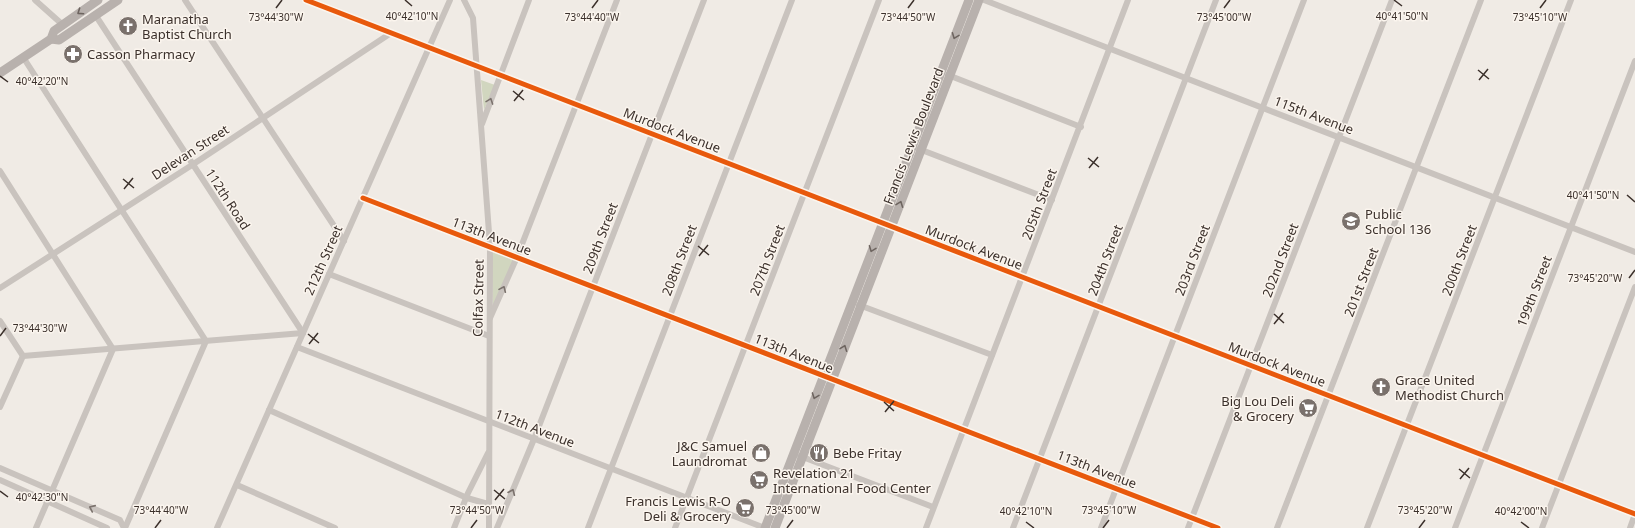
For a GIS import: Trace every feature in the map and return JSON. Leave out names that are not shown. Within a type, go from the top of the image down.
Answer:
[{"type":"main road","points":[[0,73],[51,39],[54,31],[98,0]]},
{"type":"main road","points":[[51,39],[59,40],[118,0]]},
{"type":"main road","name":"Francis Lewis Boulevard","points":[[827,378],[860,305],[921,150],[969,0]]},
{"type":"main road","name":"Francis Lewis Boulevard","points":[[775,528],[798,455],[827,378],[851,302],[912,147],[980,0]]},
{"type":"main road","name":"Francis Lewis Boulevard","points":[[765,528],[798,455]]},
{"type":"street","points":[[35,0],[63,25]]},
{"type":"street","points":[[185,0],[262,119],[344,241]]},
{"type":"street","name":"Murdock Avenue","points":[[306,0],[1635,514]]},
{"type":"street","name":"212th Street","points":[[217,528],[450,0]]},
{"type":"street","name":"Colfax Street","points":[[464,0],[473,18],[490,246],[488,422],[489,528]]},
{"type":"street","points":[[481,128],[529,0]]},
{"type":"street","points":[[489,320],[517,257],[616,0]]},
{"type":"street","name":"209th Street","points":[[497,528],[534,439],[704,0]]},
{"type":"street","name":"208th Street","points":[[588,528],[792,0]]},
{"type":"street","name":"207th Street","points":[[675,528],[879,0]]},
{"type":"street","name":"115th Avenue","points":[[984,0],[1635,252]]},
{"type":"street","name":"205th Street","points":[[926,528],[1128,0]]},
{"type":"street","name":"204th Street","points":[[1013,528],[1216,0]]},
{"type":"street","name":"203rd Street","points":[[1101,528],[1304,0]]},
{"type":"street","name":"202nd Street","points":[[1188,528],[1392,0]]},
{"type":"street","name":"201st Street","points":[[1278,528],[1482,0]]},
{"type":"street","name":"200th Street","points":[[1367,528],[1571,0]]},
{"type":"street","name":"112th Road","points":[[96,16],[303,333]]},
{"type":"street","name":"Delevan Street","points":[[0,288],[192,165],[392,33]]},
{"type":"street","points":[[24,57],[206,341]]},
{"type":"street","name":"199th Street","points":[[1455,528],[1635,61]]},
{"type":"street","points":[[946,74],[1081,126]]},
{"type":"street","points":[[912,147],[1052,200]]},
{"type":"street","points":[[0,171],[113,349]]},
{"type":"street","name":"113th Avenue","points":[[363,198],[1218,528]]},
{"type":"street","points":[[329,274],[489,336]]},
{"type":"street","points":[[1542,528],[1635,287]]},
{"type":"street","points":[[851,302],[992,355]]},
{"type":"street","points":[[0,321],[23,356]]},
{"type":"street","points":[[23,356],[303,333]]},
{"type":"street","points":[[124,528],[206,341]]},
{"type":"street","name":"112th Avenue","points":[[297,347],[765,528]]},
{"type":"street","points":[[36,528],[113,349]]},
{"type":"street","points":[[0,407],[23,356]]},
{"type":"street","points":[[269,410],[467,498],[488,504]]},
{"type":"street","points":[[454,528],[489,452]]},
{"type":"street","points":[[798,455],[934,507]]},
{"type":"street","points":[[0,468],[120,520],[124,528]]},
{"type":"street","points":[[0,480],[107,528]]},
{"type":"street","points":[[237,485],[334,528]]},
{"type":"street","points":[[1630,528],[1635,514]]},
{"type":"green space","points":[[481,80],[495,85],[484,110]]},
{"type":"green space","points":[[491,248],[515,258],[493,306]]},
{"type":"cycle path","points":[[306,0],[1635,514]]},
{"type":"cycle path","points":[[363,198],[1218,528]]},
{"type":"place","name":"Maranatha Baptist Church","points":[[128,26]]},
{"type":"place","name":"Casson Pharmacy","points":[[73,54]]},
{"type":"place","name":"Public School 136","points":[[1351,221]]},
{"type":"place","name":"Grace United Methodist Church","points":[[1381,387]]},
{"type":"place","name":"Big Lou Deli & Grocery","points":[[1308,408]]},
{"type":"place","name":"J&C Samuel Laundromat","points":[[761,453]]},
{"type":"place","name":"Bebe Fritay","points":[[819,453]]},
{"type":"place","name":"Revelation 21 International Food Center","points":[[759,480]]},
{"type":"place","name":"Francis Lewis R-O Deli & Grocery","points":[[745,508]]}]
